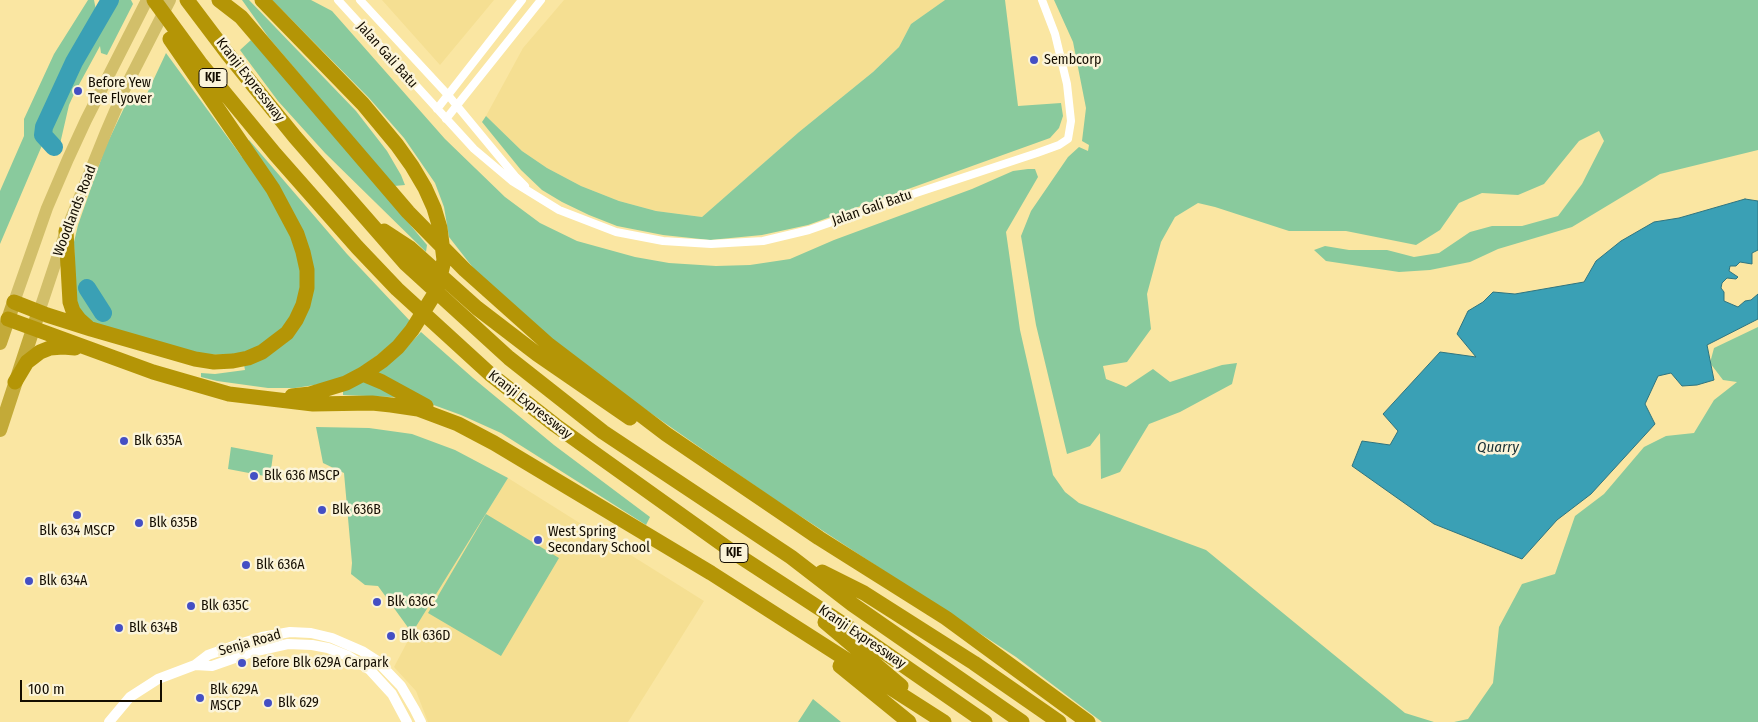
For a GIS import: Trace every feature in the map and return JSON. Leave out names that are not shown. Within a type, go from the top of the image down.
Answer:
[{"type":"highway","points":[[14,302],[91,329],[195,359],[214,362],[248,358],[262,352],[286,334],[296,320],[305,296],[307,270],[303,252],[289,218],[253,158],[146,0]]},
{"type":"highway","name":"Kranji Expressway","points":[[154,0],[200,63],[275,154],[357,247],[397,289],[490,374],[555,425],[696,526],[848,627],[985,722]]},
{"type":"highway","name":"Kranji Expressway","points":[[187,0],[295,137],[406,264],[509,358],[603,432],[791,557]]},
{"type":"highway","points":[[219,0],[241,17],[408,212],[543,350]]},
{"type":"highway","points":[[235,0],[241,17]]},
{"type":"highway","points":[[262,0],[363,104],[397,144],[425,188],[434,208],[443,243],[444,260],[437,290],[412,330],[398,347],[382,361],[346,383],[310,394],[266,399]]},
{"type":"highway","points":[[371,222],[410,248],[477,308],[543,350],[819,538],[946,618],[1088,722]]},
{"type":"highway","points":[[66,231],[70,302],[73,311],[79,319],[91,329]]},
{"type":"highway","name":"Woodlands Road","points":[[0,343],[14,302]]},
{"type":"highway","name":"Woodlands Road","points":[[0,430],[39,312]]},
{"type":"highway","points":[[8,319],[101,354],[192,385],[229,394],[313,404],[391,404],[418,409],[458,424]]},
{"type":"highway","points":[[15,382],[27,362],[40,352],[50,348],[68,347],[101,354]]},
{"type":"highway","points":[[363,374],[382,382],[494,443],[711,573],[944,722]]},
{"type":"highway","points":[[791,557],[864,593],[974,663],[1057,720]]},
{"type":"highway","name":"KJE","points":[[791,557],[859,610],[1022,722]]},
{"type":"highway","points":[[778,582],[944,722]]},
{"type":"highway","points":[[784,621],[909,722]]},
{"type":"main road","name":"Woodlands Road","points":[[14,302],[47,208],[68,159],[146,0]]},
{"type":"main road","name":"Woodlands Road","points":[[39,312],[66,231],[124,90],[170,0]]},
{"type":"street","name":"Jalan Gali Batu","points":[[338,0],[474,149],[512,181],[559,210],[616,232],[663,241],[710,244],[763,241],[809,230],[1052,148],[1068,139],[1071,120],[1068,84],[1042,0]]},
{"type":"street","name":"Jalan Gali Batu","points":[[360,0],[457,106],[515,176],[536,196]]},
{"type":"street","points":[[437,109],[522,0]]},
{"type":"street","points":[[446,119],[541,0]]},
{"type":"street","name":"Senja Road","points":[[109,722],[130,697],[142,688],[158,679],[195,665],[208,655],[276,633],[301,632],[332,638],[362,651],[376,660],[401,686],[420,722]]},
{"type":"street","name":"Senja Road","points":[[195,665],[212,666],[252,652],[288,644],[328,648],[348,656],[370,670],[400,705],[407,722]]},
{"type":"shaded area","points":[[382,0],[494,0],[440,65]]},
{"type":"shaded area","points":[[564,0],[945,0],[911,24],[899,47],[873,72],[799,132],[702,217],[656,211],[619,201],[581,186],[547,168],[522,151],[486,116],[523,48]]},
{"type":"shaded area","name":"West Spring Secondary School","points":[[508,478],[704,601],[628,722],[428,722],[416,691],[394,667],[412,633]]},
{"type":"green space","points":[[88,0],[94,0],[96,10],[66,62],[39,122],[38,137],[43,143],[0,244],[0,191],[24,136],[24,119],[54,54]]},
{"type":"green space","points":[[114,0],[131,0],[133,4],[107,55],[101,53],[100,46],[75,92],[69,105],[60,144],[48,129],[48,123],[77,63]]},
{"type":"green space","points":[[242,0],[249,0],[356,111],[387,151],[405,185],[394,186],[269,38]]},
{"type":"green space","points":[[272,0],[311,0],[332,11],[445,139],[505,197],[540,223],[577,241],[635,257],[669,263],[716,266],[750,265],[790,259],[834,240],[972,189],[1013,171],[1035,169],[1038,177],[1006,232],[1020,330],[1053,475],[1065,492],[1079,503],[1206,550],[1405,713],[1434,722],[1102,722],[1016,657],[771,497],[616,389],[546,336],[474,269],[449,237],[444,207],[435,183],[404,138],[369,98]]},
{"type":"green space","points":[[945,0],[1005,0],[1018,106],[1061,103],[1063,116],[1059,128],[1050,138],[808,225],[762,235],[710,240],[663,235],[617,226],[589,215],[542,190],[521,170],[482,122],[486,116],[522,151],[547,168],[581,186],[619,201],[656,211],[702,217],[799,132],[873,72],[899,47],[911,24]]},
{"type":"green space","points":[[1054,0],[1758,0],[1758,150],[1660,174],[1572,227],[1498,249],[1470,262],[1430,270],[1399,272],[1326,261],[1314,250],[1325,246],[1349,250],[1387,250],[1414,257],[1439,253],[1470,232],[1492,226],[1522,226],[1558,216],[1582,184],[1604,141],[1599,131],[1579,141],[1544,184],[1518,195],[1482,193],[1459,203],[1440,230],[1416,245],[1346,231],[1289,231],[1198,203],[1175,217],[1161,242],[1147,294],[1151,329],[1127,362],[1103,366],[1106,379],[1126,387],[1153,369],[1170,382],[1222,365],[1237,363],[1232,384],[1180,412],[1149,424],[1120,472],[1101,479],[1100,433],[1090,446],[1067,454],[1036,325],[1021,236],[1031,211],[1068,157],[1079,147],[1088,151],[1089,145],[1082,141],[1086,108],[1073,42]]},
{"type":"green space","points":[[251,40],[295,87],[427,245],[426,252],[325,153],[278,101],[240,50]]},
{"type":"green space","points":[[166,53],[242,157],[249,140],[347,254],[411,322],[406,331],[361,367],[343,377],[321,384],[295,388],[268,388],[217,381],[201,377],[201,373],[215,374],[245,370],[242,354],[198,355],[87,321],[76,307],[74,242],[78,225],[105,148],[124,108],[134,95],[144,100]]},
{"type":"green space","points":[[1758,327],[1758,722],[1454,722],[1468,719],[1493,683],[1499,627],[1522,584],[1555,574],[1575,516],[1604,494],[1644,447],[1666,436],[1694,433],[1714,400],[1737,382],[1723,380],[1710,363],[1714,348]]},
{"type":"green space","points":[[421,332],[554,445],[650,517],[646,525],[501,433],[461,415],[420,400],[343,395],[343,390],[402,352]]},
{"type":"green space","points":[[316,427],[369,428],[412,434],[455,450],[508,478],[412,633],[378,586],[365,585],[351,574],[352,563],[344,473],[323,463]]},
{"type":"green space","points":[[231,447],[273,455],[270,477],[228,469]]},
{"type":"green space","points":[[486,514],[559,558],[501,656],[428,613]]},
{"type":"green space","points":[[813,699],[841,722],[798,722]]},
{"type":"water","name":"Quarry","points":[[1745,199],[1758,201],[1758,250],[1752,253],[1752,264],[1740,262],[1736,266],[1730,266],[1729,271],[1738,277],[1736,279],[1727,278],[1722,283],[1721,288],[1724,292],[1724,301],[1738,307],[1758,294],[1758,319],[1707,345],[1714,380],[1697,385],[1682,386],[1671,373],[1658,376],[1645,404],[1655,424],[1591,494],[1557,520],[1522,559],[1434,524],[1352,466],[1362,441],[1390,445],[1398,431],[1383,414],[1440,352],[1476,357],[1457,334],[1468,311],[1483,302],[1493,292],[1515,294],[1584,282],[1596,261],[1621,241],[1654,222],[1679,218]]},
{"type":"waterway","points":[[54,147],[43,135],[44,127],[74,62],[110,0]]},
{"type":"waterway","points":[[87,288],[103,313]]},
{"type":"place","name":"Sembcorp","points":[[1034,60]]},
{"type":"place","name":"Before Yew Tee Flyover","points":[[78,91]]},
{"type":"place","name":"Blk 635A","points":[[124,441]]},
{"type":"place","name":"Blk 636 MSCP","points":[[254,476]]},
{"type":"place","name":"Blk 636B","points":[[322,510]]},
{"type":"place","name":"Blk 634 MSCP","points":[[77,515]]},
{"type":"place","name":"Blk 635B","points":[[139,523]]},
{"type":"place","name":"West Spring Secondary School","points":[[538,540]]},
{"type":"place","name":"Blk 636A","points":[[246,565]]},
{"type":"place","name":"Blk 634A","points":[[29,581]]},
{"type":"place","name":"Blk 636C","points":[[377,602]]},
{"type":"place","name":"Blk 635C","points":[[191,606]]},
{"type":"place","name":"Blk 634B","points":[[119,628]]},
{"type":"place","name":"Blk 636D","points":[[391,636]]},
{"type":"place","name":"Before Blk 629A Carpark","points":[[242,663]]},
{"type":"place","name":"Blk 629A MSCP","points":[[200,698]]},
{"type":"place","name":"Blk 629","points":[[268,703]]}]
